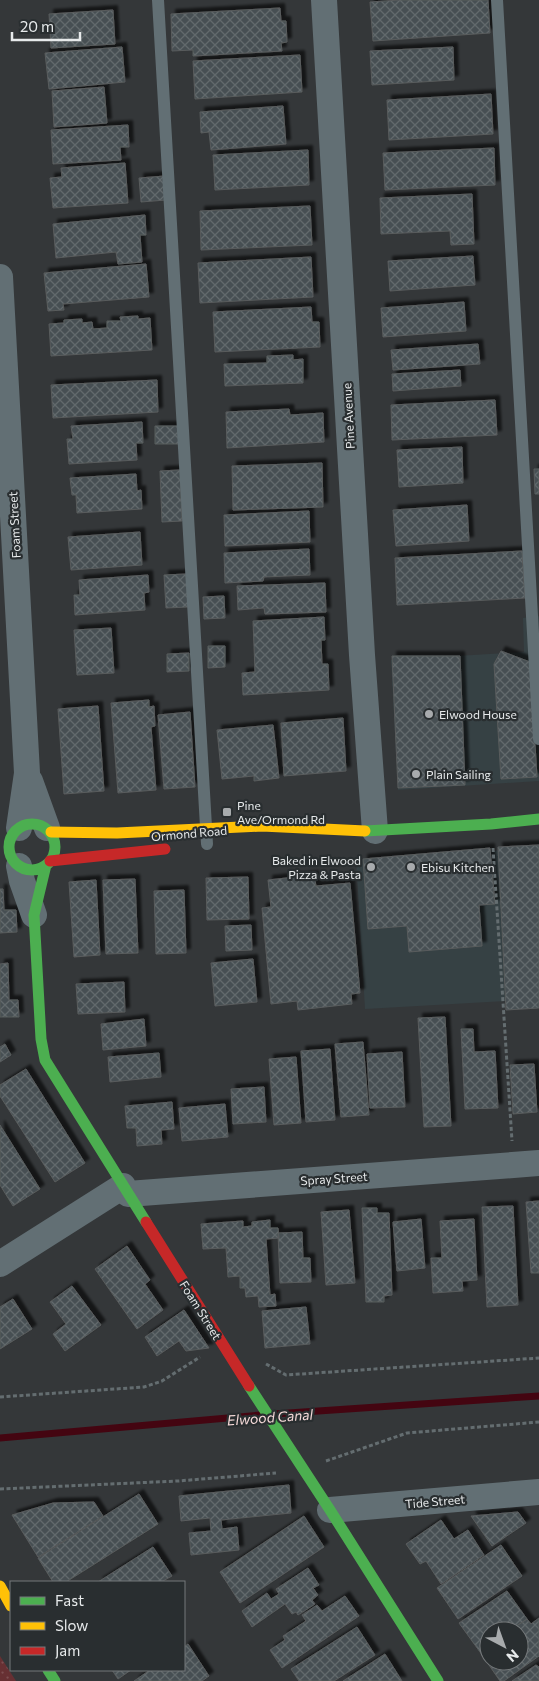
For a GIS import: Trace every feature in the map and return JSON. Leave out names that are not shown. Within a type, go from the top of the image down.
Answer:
[{"type":"street","name":"Pine Avenue","points":[[324,0],[361,635],[375,831]]},
{"type":"street","name":"Foam Street","points":[[0,277],[27,773],[12,832]]},
{"type":"street","name":"Foam Street","points":[[27,773],[49,830]]},
{"type":"street","name":"Ormond Road","points":[[49,830],[118,833],[262,826],[375,831],[539,819]]},
{"type":"street","points":[[33,824],[49,830],[56,847],[48,863],[33,870],[12,864],[9,844],[12,832],[33,824]]},
{"type":"street","name":"Ormond Road","points":[[285,839],[330,830]]},
{"type":"street","name":"Ormond Road","points":[[48,863],[179,847]]},
{"type":"street","name":"Foam Street","points":[[34,915],[48,863]]},
{"type":"street","name":"Foam Street","points":[[12,864],[22,881],[34,915],[41,1038],[45,1060],[213,1331],[330,1510],[438,1681]]},
{"type":"street","name":"Spray Street","points":[[0,1264],[126,1190],[539,1163]]},
{"type":"street","name":"Tide Street","points":[[330,1510],[539,1492]]},
{"type":"street","points":[[0,1586],[10,1604]]},
{"type":"lane","points":[[158,0],[207,845]]},
{"type":"lane","points":[[497,0],[539,739]]},
{"type":"path","points":[[491,824],[513,1164]]},
{"type":"path","points":[[0,1489],[285,1473],[303,1469],[407,1433],[539,1422]]},
{"type":"shaded area","points":[[539,616],[539,781],[398,790],[391,660],[524,652],[523,618]]},
{"type":"shaded area","points":[[539,848],[539,999],[365,1009],[356,859]]},
{"type":"shaded area","points":[[0,1656],[16,1681],[0,1681]]},
{"type":"building","points":[[488,0],[490,33],[373,41],[370,2]]},
{"type":"building","points":[[280,8],[281,21],[286,21],[287,42],[281,43],[282,51],[193,56],[193,50],[172,51],[171,14]]},
{"type":"building","points":[[113,10],[115,44],[51,48],[49,14]]},
{"type":"building","points":[[122,47],[125,82],[49,89],[45,53]]},
{"type":"building","points":[[453,47],[454,80],[372,85],[370,51]]},
{"type":"building","points":[[300,55],[302,92],[195,99],[193,61]]},
{"type":"building","points":[[104,87],[107,123],[54,127],[52,91]]},
{"type":"building","points":[[491,94],[493,134],[389,140],[387,100]]},
{"type":"building","points":[[283,106],[286,144],[211,150],[209,132],[201,133],[200,112]]},
{"type":"building","points":[[128,125],[129,147],[120,147],[121,160],[53,164],[51,130]]},
{"type":"building","points":[[494,148],[495,185],[385,190],[383,153]]},
{"type":"building","points":[[308,150],[309,185],[215,190],[213,155]]},
{"type":"building","points":[[125,163],[128,203],[53,208],[50,178],[62,177],[61,168]]},
{"type":"building","points":[[165,176],[166,200],[141,202],[139,178]]},
{"type":"building","points":[[472,194],[474,244],[451,245],[450,231],[381,234],[380,198]]},
{"type":"building","points":[[310,206],[312,245],[201,250],[200,211]]},
{"type":"building","points":[[145,215],[146,235],[140,235],[142,262],[118,264],[116,252],[56,258],[53,224]]},
{"type":"building","points":[[473,256],[475,285],[390,291],[388,261]]},
{"type":"building","points":[[311,257],[313,297],[200,303],[198,263]]},
{"type":"building","points":[[146,264],[149,297],[63,304],[64,310],[48,311],[44,273]]},
{"type":"building","points":[[464,302],[466,331],[383,337],[381,308]]},
{"type":"building","points":[[311,307],[312,322],[319,322],[320,347],[215,352],[213,312]]},
{"type":"building","points":[[138,316],[138,319],[150,318],[152,350],[51,356],[49,324],[64,323],[64,320],[82,319],[82,323],[92,322],[93,329],[107,328],[107,321],[121,321],[120,317]]},
{"type":"building","points":[[478,344],[480,364],[393,370],[391,350]]},
{"type":"building","points":[[293,355],[293,360],[303,359],[303,383],[225,386],[224,364],[267,363],[267,356]]},
{"type":"building","points":[[460,370],[461,386],[393,391],[392,374]]},
{"type":"building","points":[[157,380],[158,412],[53,418],[51,385]]},
{"type":"building","points":[[495,400],[497,435],[392,440],[391,405]]},
{"type":"building","points":[[289,409],[290,415],[323,413],[324,442],[227,448],[226,412]]},
{"type":"building","points":[[142,422],[143,443],[136,443],[137,460],[69,464],[67,439],[73,439],[71,426]]},
{"type":"building","points":[[155,426],[180,426],[180,444],[155,444]]},
{"type":"building","points":[[462,447],[463,483],[399,487],[397,450]]},
{"type":"building","points":[[322,463],[323,507],[233,510],[232,466]]},
{"type":"building","points":[[534,469],[539,469],[539,494],[535,494]]},
{"type":"building","points":[[180,470],[182,521],[162,522],[160,471]]},
{"type":"building","points":[[136,474],[137,491],[141,490],[142,509],[77,513],[76,495],[72,495],[70,478]]},
{"type":"building","points":[[467,505],[469,541],[396,546],[393,510]]},
{"type":"building","points":[[309,511],[310,542],[225,546],[224,515]]},
{"type":"building","points":[[140,532],[142,565],[71,570],[68,537]]},
{"type":"building","points":[[309,549],[310,575],[264,577],[263,581],[225,583],[224,553]]},
{"type":"building","points":[[522,551],[525,598],[397,605],[395,558]]},
{"type":"building","points":[[186,574],[188,607],[166,608],[164,575]]},
{"type":"building","points":[[148,575],[149,592],[144,593],[145,610],[75,615],[74,595],[80,595],[79,580]]},
{"type":"building","points":[[325,583],[326,612],[265,614],[264,608],[238,610],[237,586]]},
{"type":"building","points":[[224,596],[225,618],[204,619],[203,597]]},
{"type":"building","points":[[324,617],[325,640],[321,640],[322,664],[328,664],[329,690],[243,695],[242,673],[255,672],[253,621]]},
{"type":"building","points":[[111,628],[114,673],[77,675],[74,630]]},
{"type":"building","points":[[208,646],[225,646],[225,667],[208,668]]},
{"type":"building","points":[[501,651],[530,662],[537,777],[501,779],[494,664]]},
{"type":"building","points":[[189,653],[189,671],[167,672],[167,654]]},
{"type":"building","name":"Elwood House","points":[[392,656],[460,656],[465,785],[398,788]]},
{"type":"building","points":[[149,700],[149,707],[154,706],[155,726],[151,727],[156,790],[118,793],[111,703]]},
{"type":"building","points":[[98,706],[104,791],[64,794],[58,709]]},
{"type":"building","points":[[190,712],[195,787],[164,789],[158,715]]},
{"type":"building","points":[[343,718],[346,771],[284,776],[281,723]]},
{"type":"building","points":[[273,725],[279,778],[254,781],[254,776],[222,779],[217,730]]},
{"type":"building","points":[[539,845],[539,1008],[506,1010],[498,847]]},
{"type":"building","points":[[490,848],[495,904],[479,905],[482,946],[409,952],[407,926],[368,929],[363,859]]},
{"type":"building","points":[[314,875],[316,886],[350,883],[360,993],[351,994],[352,1004],[298,1010],[297,1001],[271,1004],[262,908],[271,907],[268,880]]},
{"type":"building","points":[[248,877],[249,919],[207,920],[206,878]]},
{"type":"building","points":[[135,879],[138,953],[106,954],[103,880]]},
{"type":"building","points":[[96,880],[100,955],[74,957],[69,882]]},
{"type":"building","points":[[0,889],[3,889],[4,910],[16,910],[17,932],[0,933]]},
{"type":"building","points":[[184,890],[186,953],[156,954],[154,891]]},
{"type":"building","points":[[251,925],[252,950],[226,951],[225,926]]},
{"type":"building","points":[[253,959],[257,1002],[215,1006],[211,963]]},
{"type":"building","points":[[8,963],[9,1000],[18,1000],[19,1017],[0,1017],[0,964]]},
{"type":"building","points":[[124,982],[125,1012],[78,1014],[76,984]]},
{"type":"building","points":[[445,1017],[451,1126],[424,1127],[418,1018]]},
{"type":"building","points":[[144,1019],[146,1046],[103,1050],[101,1024]]},
{"type":"building","points":[[461,1029],[473,1029],[474,1052],[495,1051],[498,1108],[465,1109]]},
{"type":"building","points":[[363,1042],[369,1115],[341,1117],[335,1044]]},
{"type":"building","points":[[5,1044],[11,1055],[0,1062],[0,1047]]},
{"type":"building","points":[[330,1049],[335,1120],[306,1122],[301,1051]]},
{"type":"building","points":[[402,1052],[405,1107],[370,1108],[367,1054]]},
{"type":"building","points":[[159,1053],[161,1077],[110,1082],[108,1057]]},
{"type":"building","points":[[296,1057],[301,1123],[274,1125],[269,1059]]},
{"type":"building","points":[[534,1064],[537,1112],[513,1114],[510,1065]]},
{"type":"building","points":[[26,1069],[85,1163],[55,1182],[0,1096],[0,1085]]},
{"type":"building","points":[[264,1087],[266,1122],[233,1124],[231,1089]]},
{"type":"building","points":[[172,1102],[174,1129],[161,1130],[162,1144],[137,1146],[136,1128],[127,1128],[125,1106]]},
{"type":"building","points":[[225,1104],[228,1137],[182,1141],[179,1108]]},
{"type":"building","points":[[0,1125],[40,1189],[13,1206],[0,1185]]},
{"type":"building","points":[[539,1201],[539,1273],[531,1273],[526,1202]]},
{"type":"building","points":[[513,1206],[518,1305],[487,1307],[482,1207]]},
{"type":"building","points":[[362,1208],[377,1208],[377,1213],[389,1213],[392,1295],[384,1296],[384,1302],[366,1302]]},
{"type":"building","points":[[349,1210],[355,1283],[326,1285],[321,1212]]},
{"type":"building","points":[[421,1219],[425,1268],[397,1271],[393,1222]]},
{"type":"building","points":[[474,1219],[477,1280],[462,1281],[463,1291],[433,1293],[431,1258],[442,1258],[440,1221]]},
{"type":"building","points":[[270,1220],[270,1228],[278,1228],[279,1238],[266,1239],[270,1295],[275,1294],[276,1306],[259,1307],[258,1296],[246,1297],[245,1288],[240,1288],[240,1276],[228,1277],[226,1248],[203,1249],[201,1224],[243,1221],[243,1227],[252,1226],[252,1222]]},
{"type":"building","points":[[302,1232],[303,1258],[310,1258],[311,1282],[280,1283],[278,1233]]},
{"type":"building","points":[[127,1246],[150,1280],[145,1284],[163,1310],[137,1329],[95,1269]]},
{"type":"building","points":[[72,1286],[101,1325],[65,1351],[53,1334],[66,1324],[50,1302]]},
{"type":"building","points":[[13,1299],[32,1329],[0,1349],[0,1307]]},
{"type":"building","points":[[306,1307],[310,1344],[265,1348],[262,1311]]},
{"type":"building","points":[[184,1310],[209,1348],[186,1351],[179,1341],[157,1356],[145,1337]]},
{"type":"building","points":[[289,1485],[291,1513],[221,1520],[222,1529],[237,1527],[239,1550],[191,1555],[189,1533],[211,1531],[210,1518],[181,1521],[179,1496]]},
{"type":"building","points":[[139,1494],[158,1524],[68,1581],[52,1581],[38,1558]]},
{"type":"building","points":[[94,1502],[103,1516],[38,1557],[12,1515],[53,1503]]},
{"type":"building","points":[[518,1512],[526,1523],[492,1546],[471,1516]]},
{"type":"building","points":[[304,1516],[324,1547],[240,1603],[220,1572]]},
{"type":"building","points":[[441,1520],[454,1539],[468,1530],[484,1555],[441,1584],[426,1561],[420,1564],[406,1544]]},
{"type":"building","points":[[501,1545],[522,1576],[458,1619],[437,1588]]},
{"type":"building","points":[[153,1547],[172,1576],[163,1581],[100,1581]]},
{"type":"building","points":[[308,1568],[319,1585],[313,1588],[318,1595],[312,1600],[315,1604],[298,1615],[296,1612],[292,1614],[285,1604],[252,1627],[242,1611],[267,1593],[271,1599],[279,1594],[276,1589]]},
{"type":"building","points":[[507,1591],[527,1619],[524,1621],[479,1621],[479,1651],[459,1623]]},
{"type":"building","points":[[345,1596],[359,1616],[282,1668],[270,1650],[285,1640],[283,1636],[306,1621],[302,1615],[317,1605],[322,1611]]},
{"type":"building","points":[[539,1618],[539,1656],[529,1663],[529,1622],[531,1624]]},
{"type":"building","points":[[357,1627],[375,1655],[334,1681],[299,1681],[291,1669]]},
{"type":"building","points":[[188,1644],[209,1676],[202,1681],[134,1681],[149,1671],[185,1671],[185,1646]]},
{"type":"building","points":[[385,1654],[402,1681],[343,1681]]},
{"type":"building","points":[[536,1665],[539,1667],[539,1681],[512,1681],[529,1671]]},
{"type":"building","points":[[113,1671],[130,1671],[118,1679]]},
{"type":"building","points":[[493,1671],[518,1671],[504,1681],[500,1681]]},
{"type":"waterway","name":"Elwood Canal","points":[[274,1414],[539,1396]]},
{"type":"waterway","name":"Elwood Canal","points":[[0,1438],[261,1415]]},
{"type":"traffic: fast","points":[[365,831],[491,824],[539,819]]},
{"type":"traffic: fast","points":[[28,824],[36,824],[45,828],[51,834],[55,847],[51,860],[45,866],[36,870],[28,870],[19,866],[13,860],[9,851],[9,843],[13,834],[19,828],[28,824]]},
{"type":"traffic: fast","points":[[46,865],[34,915],[41,1039],[45,1060],[146,1222]]},
{"type":"traffic: fast","points":[[249,1386],[438,1681]]},
{"type":"traffic: fast","points":[[49,1671],[55,1681]]},
{"type":"traffic: slow","points":[[51,832],[117,833],[262,826],[365,831]]},
{"type":"traffic: slow","points":[[0,1586],[10,1604]]},
{"type":"traffic: jam","points":[[50,861],[165,849]]},
{"type":"traffic: jam","points":[[146,1222],[249,1386]]},
{"type":"place","name":"Elwood House","points":[[429,714]]},
{"type":"place","name":"Plain Sailing","points":[[416,774]]},
{"type":"place","name":"Pine Ave/Ormond Rd","points":[[227,812]]},
{"type":"place","name":"Baked in Elwood Pizza & Pasta","points":[[371,867]]},
{"type":"place","name":"Ebisu Kitchen","points":[[411,867]]}]
